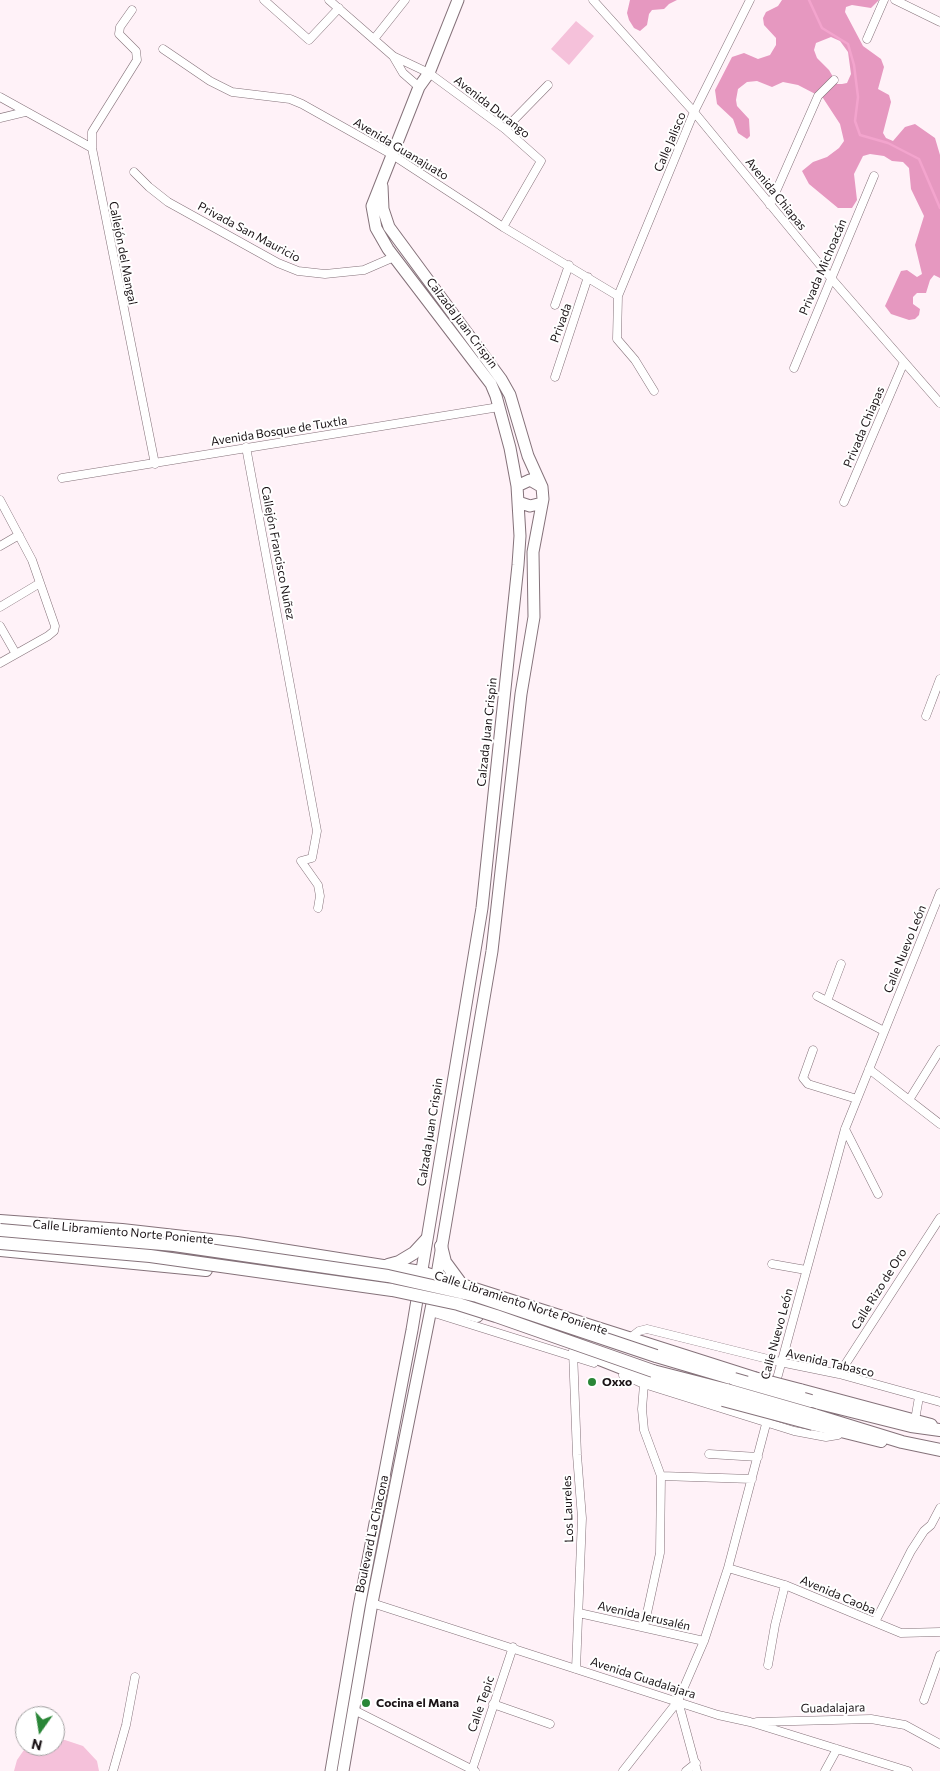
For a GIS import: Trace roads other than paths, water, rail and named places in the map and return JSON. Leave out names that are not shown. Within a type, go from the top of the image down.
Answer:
[{"type":"main road","name":"Calzada Juan Crispin","points":[[412,1330],[482,908],[520,536],[517,486],[510,448],[491,384],[394,257],[376,228],[372,206],[391,154],[419,87],[429,73],[458,0]]},
{"type":"main road","name":"Calzada Juan Crispin","points":[[384,175],[381,194],[388,227],[501,379],[510,395],[528,456],[542,487],[542,503],[531,566],[534,617],[521,694],[492,951],[431,1308]]},
{"type":"main road","points":[[517,486],[530,480],[542,487]]},
{"type":"main road","points":[[518,502],[530,506],[542,503]]},
{"type":"main road","name":"Calle Libramiento Norte Poniente","points":[[0,1221],[211,1240],[437,1275],[754,1378],[891,1416],[915,1420],[940,1430]]},
{"type":"main road","name":"Calle Libramiento Norte Poniente","points":[[0,1230],[174,1245],[388,1276],[477,1296],[656,1356],[728,1390]]},
{"type":"main road","points":[[381,1266],[406,1258],[414,1253],[426,1240]]},
{"type":"main road","name":"Calle Libramiento Norte Poniente","points":[[0,1243],[150,1256],[392,1290],[458,1304],[653,1371],[728,1390],[841,1431],[887,1442],[902,1442]]},
{"type":"main road","points":[[441,1246],[445,1262],[452,1274],[461,1282]]},
{"type":"main road","name":"Calle Libramiento Norte Poniente","points":[[0,1250],[196,1268],[368,1291],[417,1300],[431,1308],[470,1314],[632,1372],[728,1390],[811,1401],[911,1426],[940,1430]]},
{"type":"main road","name":"Boulevard La Chacona","points":[[331,1771],[431,1308]]},
{"type":"main road","name":"Boulevard La Chacona","points":[[343,1771],[372,1603],[369,1589],[412,1330]]},
{"type":"main road","name":"Calle Libramiento Norte Poniente","points":[[814,1420],[940,1450]]},
{"type":"street","points":[[264,0],[309,40],[339,8]]},
{"type":"street","points":[[329,0],[393,56],[403,73],[419,87]]},
{"type":"street","points":[[374,39],[405,0]]},
{"type":"street","name":"Avenida Chiapas","points":[[593,0],[694,112],[830,278],[940,403]]},
{"type":"street","name":"Calle Jalisco","points":[[618,296],[694,112],[750,0]]},
{"type":"street","points":[[867,39],[884,0]]},
{"type":"street","points":[[895,0],[940,22]]},
{"type":"street","points":[[0,97],[92,148],[92,132],[137,60],[136,51],[119,34],[120,28],[132,10]]},
{"type":"street","name":"Avenida Guanajuato","points":[[163,48],[210,81],[232,92],[296,101],[391,154],[503,226],[618,296]]},
{"type":"street","name":"Avenida Durango","points":[[393,56],[429,73],[506,129],[541,161],[503,226]]},
{"type":"street","points":[[770,205],[818,96],[834,80]]},
{"type":"street","points":[[506,129],[548,85]]},
{"type":"street","points":[[0,118],[25,112]]},
{"type":"street","name":"Callejón del Mangal","points":[[92,148],[155,464]]},
{"type":"street","name":"Privada San Mauricio","points":[[134,172],[168,202],[278,263],[298,271],[325,274],[364,270],[394,257]]},
{"type":"street","name":"Privada Michoacán","points":[[794,368],[874,176]]},
{"type":"street","points":[[555,305],[569,265]]},
{"type":"street","name":"Privada","points":[[555,377],[588,278]]},
{"type":"street","points":[[618,296],[617,340],[635,360],[654,392]]},
{"type":"street","name":"Privada Chiapas","points":[[844,502],[904,362]]},
{"type":"street","name":"Avenida Bosque de Tuxtla","points":[[62,478],[499,407]]},
{"type":"street","name":"Callejón Francisco Nuñez","points":[[246,447],[288,665],[317,831],[312,858],[301,862],[318,885],[320,896],[318,908]]},
{"type":"street","points":[[0,500],[32,560],[55,626],[54,631],[0,663]]},
{"type":"street","points":[[0,546],[19,535]]},
{"type":"street","points":[[0,607],[40,583]]},
{"type":"street","points":[[0,626],[16,654]]},
{"type":"street","points":[[926,716],[940,679]]},
{"type":"street","name":"Calle Nuevo León","points":[[623,1771],[678,1701],[704,1641],[728,1568],[767,1422],[780,1362],[845,1129],[940,893]]},
{"type":"street","points":[[827,1001],[841,964]]},
{"type":"street","points":[[817,996],[884,1031]]},
{"type":"street","points":[[813,1050],[803,1078],[808,1084],[857,1099]]},
{"type":"street","points":[[909,1100],[940,1050]]},
{"type":"street","points":[[869,1068],[940,1124]]},
{"type":"street","points":[[845,1129],[878,1194]]},
{"type":"street","name":"Calle Rizo de Oro","points":[[839,1374],[940,1218]]},
{"type":"street","points":[[772,1264],[806,1270]]},
{"type":"street","name":"Avenida Tabasco","points":[[630,1338],[639,1331],[648,1329],[780,1362],[839,1374],[940,1402]]},
{"type":"street","points":[[573,1352],[644,1384],[767,1422],[826,1437],[838,1435],[841,1431]]},
{"type":"street","name":"Los Laureles","points":[[573,1352],[577,1455],[582,1518],[576,1669]]},
{"type":"street","points":[[644,1384],[642,1408],[644,1430],[661,1476],[660,1553],[644,1627]]},
{"type":"street","points":[[915,1420],[919,1397]]},
{"type":"street","points":[[709,1454],[758,1457]]},
{"type":"street","points":[[661,1476],[752,1479]]},
{"type":"street","points":[[875,1622],[911,1550],[924,1531],[931,1526],[940,1508]]},
{"type":"street","points":[[931,1526],[940,1530]]},
{"type":"street","name":"Avenida Caoba","points":[[728,1568],[785,1585],[902,1633],[940,1632]]},
{"type":"street","points":[[768,1665],[785,1585]]},
{"type":"street","name":"Avenida Guadalajara","points":[[372,1603],[513,1647],[718,1715],[750,1722],[908,1771]]},
{"type":"street","name":"Avenida Jerusalén","points":[[579,1613],[704,1641]]},
{"type":"street","name":"Calle Tepic","points":[[473,1770],[513,1647]]},
{"type":"street","points":[[924,1700],[940,1654]]},
{"type":"street","points":[[113,1771],[126,1725],[135,1677]]},
{"type":"street","points":[[678,1701],[696,1767],[686,1771]]},
{"type":"street","points":[[493,1704],[550,1724]]},
{"type":"street","points":[[354,1710],[473,1770]]},
{"type":"street","name":"Guadalajara","points":[[750,1722],[871,1719],[905,1725],[940,1744]]},
{"type":"street","points":[[825,1771],[837,1749]]},
{"type":"waterway","points":[[809,0],[822,28],[848,44],[854,65],[858,97],[855,121],[860,135],[888,143],[919,159],[940,208]]},
{"type":"place","name":"Oxxo","points":[[592,1382]]},
{"type":"place","name":"Cocina el Mana","points":[[366,1703]]}]
